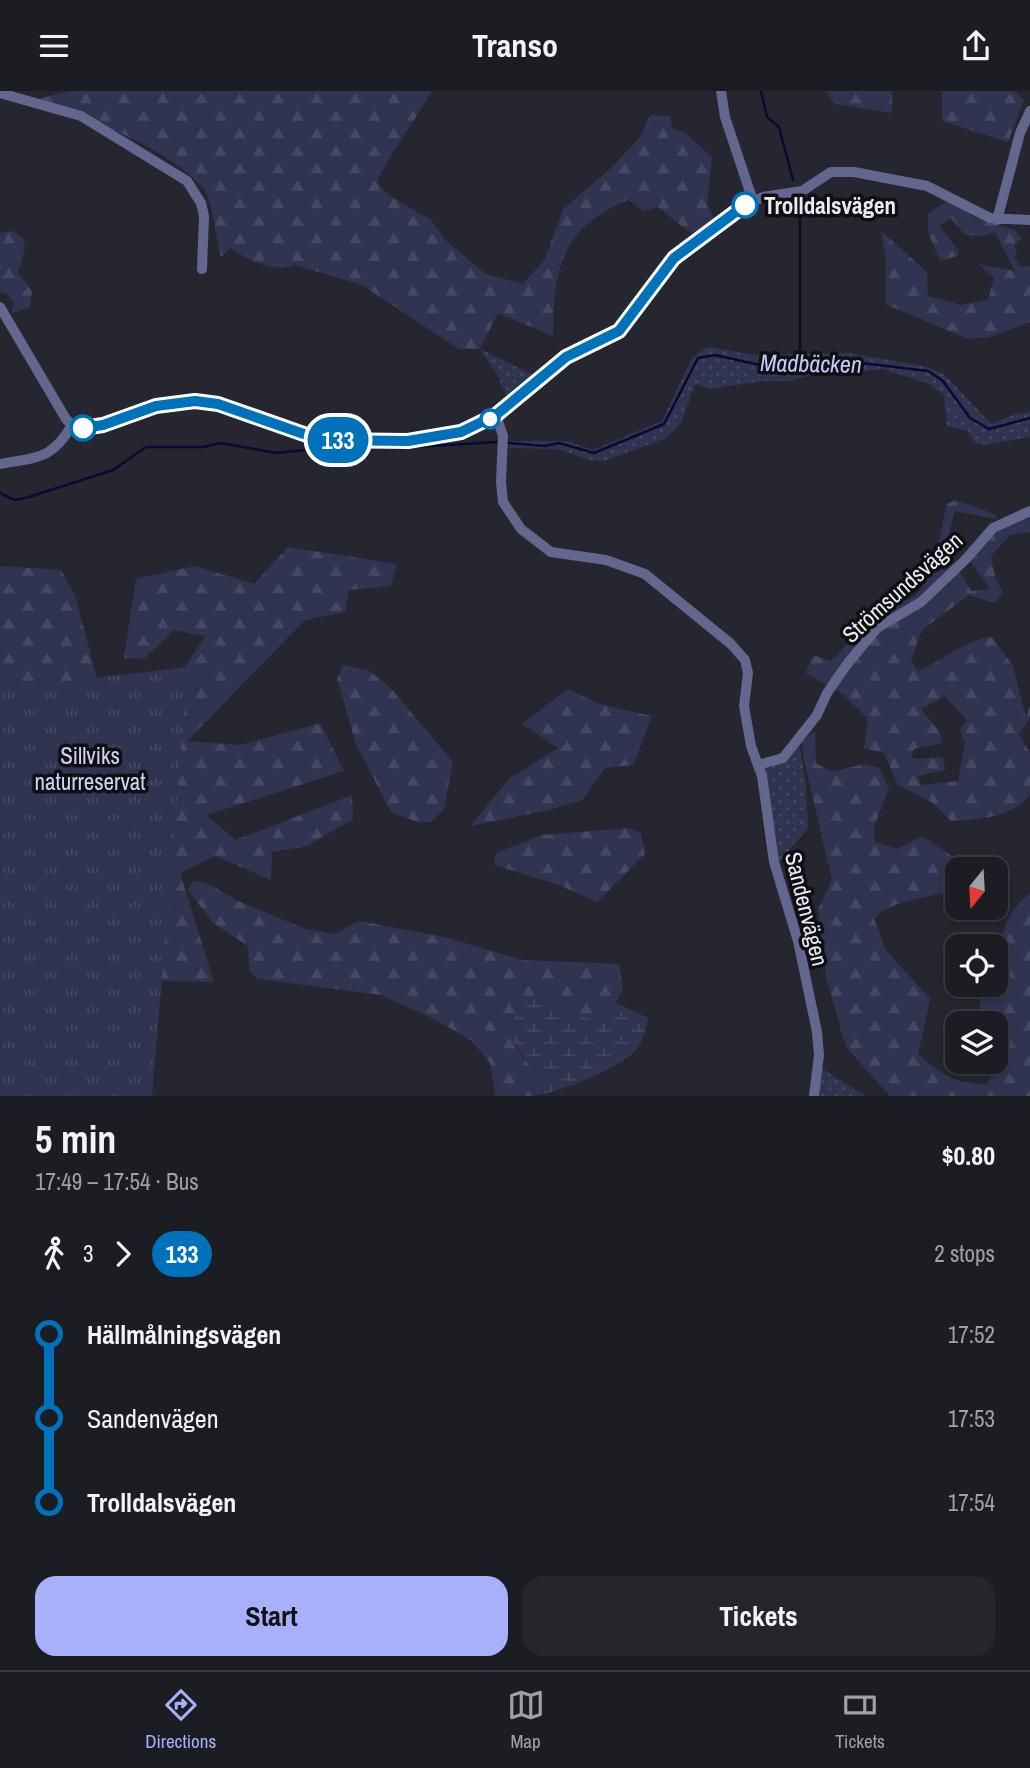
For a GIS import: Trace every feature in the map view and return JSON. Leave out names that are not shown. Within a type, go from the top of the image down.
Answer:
[{"type":"street","points":[[721,91],[725,117],[753,201]]},
{"type":"street","points":[[0,93],[81,116],[187,181],[201,203],[204,216],[202,269]]},
{"type":"street","points":[[997,220],[1020,133],[1030,111]]},
{"type":"street","points":[[0,307],[72,425],[91,428],[156,406],[195,401],[218,404],[321,440],[408,441],[461,432],[496,415],[566,357],[619,331],[674,258],[753,201],[802,191],[825,174],[841,171],[927,186],[997,220],[1030,220]]},
{"type":"street","name":"Sandenvägen","points":[[496,415],[503,440],[503,502],[509,515],[523,531],[539,545],[561,556],[606,560],[645,575],[741,655],[748,673],[745,712],[751,747],[758,765],[774,862],[798,941],[817,1031],[819,1055],[814,1096]]},
{"type":"street","points":[[0,464],[52,452],[62,444],[72,425]]},
{"type":"street","name":"Strömsundsvägen","points":[[758,765],[783,758],[817,715],[827,693],[848,663],[877,628],[921,602],[966,559],[993,528],[1030,511]]},
{"type":"green space","points":[[71,91],[432,91],[377,182],[387,194],[431,220],[447,242],[486,274],[523,284],[545,259],[563,209],[609,170],[641,136],[650,115],[670,116],[672,128],[685,133],[712,157],[707,203],[714,220],[692,234],[658,207],[644,211],[628,200],[606,211],[588,224],[565,253],[555,290],[553,336],[498,313],[480,349],[459,349],[362,285],[295,265],[269,267],[231,248],[221,257],[207,194],[189,174],[170,160],[124,135],[76,114],[33,100]]},
{"type":"green space","points":[[827,91],[892,91],[892,113],[834,104]]},
{"type":"green space","points":[[942,91],[1014,91],[1024,100],[1008,142],[942,121]]},
{"type":"green space","points":[[948,200],[976,218],[1014,230],[1022,238],[1014,246],[1017,251],[1014,257],[1020,267],[1030,266],[1030,322],[990,337],[968,339],[885,304],[886,258],[881,231],[927,272],[928,296],[961,305],[988,300],[994,278],[978,264],[1015,271],[995,232],[983,236],[965,235],[951,218],[939,226],[959,251],[957,256],[940,261],[928,232],[928,214]]},
{"type":"green space","points":[[13,231],[23,238],[25,248],[18,273],[32,291],[30,307],[12,313],[14,302],[6,293],[0,292],[0,233]]},
{"type":"green space","points":[[707,347],[754,355],[849,353],[928,367],[945,375],[991,424],[1016,414],[1030,412],[1030,437],[985,445],[974,442],[968,431],[947,426],[944,395],[927,383],[883,369],[864,371],[838,367],[790,381],[763,381],[710,389],[695,384],[681,423],[666,438],[604,461],[593,461],[558,449],[509,448],[509,441],[567,441],[593,450],[662,421],[692,358]]},
{"type":"green space","points":[[480,349],[536,376],[508,400],[497,374]]},
{"type":"green space","points":[[955,500],[997,515],[996,519],[955,511],[939,571],[955,563],[971,591],[990,589],[971,562],[991,533],[1030,515],[1030,532],[1010,535],[991,556],[996,580],[1003,592],[995,603],[969,595],[922,630],[911,660],[918,672],[963,646],[992,637],[1013,666],[1026,718],[1030,706],[1030,718],[1019,734],[1030,753],[1030,794],[1015,808],[994,816],[951,821],[930,801],[898,785],[884,753],[864,748],[868,719],[843,694],[806,673],[813,655],[830,661],[872,612],[911,598],[919,591],[931,569],[947,504]],"holes":[[[945,696],[967,720],[960,730],[965,743],[958,781],[921,785],[918,776],[945,770],[943,757],[911,759],[914,749],[942,743],[939,731],[921,709]]]},
{"type":"green space","points":[[288,547],[397,564],[391,586],[349,590],[345,612],[305,620],[187,741],[241,745],[320,723],[344,771],[206,815],[236,840],[352,795],[353,819],[307,846],[272,852],[271,880],[215,856],[180,873],[214,982],[129,980],[0,771],[0,566],[61,570],[75,595],[112,736],[166,697],[205,636],[174,630],[144,659],[124,658],[136,579],[195,566],[254,584]]},
{"type":"green space","points":[[343,665],[368,670],[389,686],[453,762],[444,809],[431,822],[417,822],[391,812],[356,744],[337,679]]},
{"type":"green space","name":"Sillviks naturreservat","points":[[188,667],[152,1096],[0,1096],[0,689]]},
{"type":"green space","points":[[568,689],[599,704],[652,716],[633,765],[605,768],[582,800],[549,810],[470,826],[509,779],[558,748],[522,724]]},
{"type":"green space","points":[[815,732],[816,763],[831,772],[865,764],[879,768],[889,788],[874,827],[875,842],[897,849],[922,836],[954,857],[945,857],[945,892],[892,906],[874,918],[885,949],[930,999],[918,1054],[950,1077],[967,1083],[987,1084],[992,1074],[1008,1074],[1008,1011],[979,1011],[981,997],[1008,997],[1008,934],[1002,934],[1013,912],[1030,893],[1030,1096],[890,1096],[846,1047],[826,977],[818,909],[832,880],[804,760],[802,739]]},
{"type":"green space","points":[[799,743],[806,786],[808,828],[778,863],[764,771],[765,766]]},
{"type":"green space","points":[[628,828],[641,833],[645,854],[597,902],[559,885],[494,865],[496,853],[542,835]]},
{"type":"green space","points":[[193,881],[207,883],[236,900],[305,929],[335,934],[359,921],[444,937],[523,960],[619,964],[623,989],[611,1011],[515,1047],[540,1079],[532,1096],[493,1096],[495,1092],[490,1063],[472,1041],[434,1019],[381,995],[258,979],[249,971],[248,946],[213,923],[188,890]]},
{"type":"green space","points":[[529,998],[542,999],[589,1019],[611,1011],[616,1003],[648,1018],[639,1046],[624,1060],[585,1080],[532,1096],[540,1079],[518,1049],[513,1030],[514,1020]]},
{"type":"green space","points":[[821,1068],[865,1096],[818,1096]]},
{"type":"waterway","points":[[761,91],[767,117],[779,127],[793,180]]},
{"type":"waterway","points":[[800,194],[800,362]]},
{"type":"waterway","name":"Madbäcken","points":[[0,493],[15,500],[29,497],[113,470],[146,447],[204,447],[220,443],[277,453],[340,446],[399,448],[497,442],[545,446],[559,443],[594,453],[664,424],[698,358],[715,355],[760,365],[777,361],[845,361],[928,371],[943,381],[970,418],[989,429],[1030,418]]},
{"type":"bus line","name":"133","points":[[83,428],[103,425],[156,406],[195,401],[218,404],[306,437],[321,440],[408,441],[461,432],[496,415],[566,357],[619,331],[635,314],[651,285],[674,258],[745,205]]},
{"type":"place","name":"Trolldalsvägen","points":[[745,205]]}]
